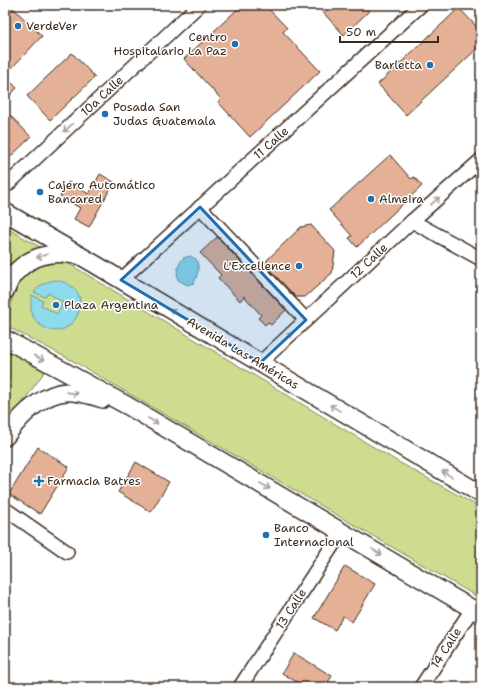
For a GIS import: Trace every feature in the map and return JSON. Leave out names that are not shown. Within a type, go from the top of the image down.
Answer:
[{"type":"main road","name":"Avenida Las Américas","points":[[5,212],[481,494]]},
{"type":"main road","points":[[5,291],[14,275],[30,261],[46,254],[60,253],[81,256]]},
{"type":"main road","points":[[5,339],[128,406],[476,611]]},
{"type":"main road","points":[[5,437],[26,413],[45,398],[66,392],[92,396],[128,406]]},
{"type":"street","name":"10a Calle","points":[[5,187],[199,5]]},
{"type":"street","name":"11 Calle","points":[[121,280],[421,5]]},
{"type":"street","name":"12 Calle","points":[[260,363],[412,221],[481,160]]},
{"type":"street","points":[[200,207],[306,320]]},
{"type":"street","points":[[412,221],[481,259]]},
{"type":"street","points":[[5,509],[67,552]]},
{"type":"street","name":"13 Calle","points":[[240,687],[342,532]]},
{"type":"street","name":"14 Calle","points":[[421,687],[476,611]]},
{"type":"highlighted area","points":[[200,207],[306,320],[260,363],[121,280]]},
{"type":"green space","points":[[5,227],[40,247],[25,254],[12,264],[5,273]]},
{"type":"green space","points":[[60,261],[66,262],[395,460],[481,508],[481,599],[73,361],[10,328],[10,309],[15,290],[19,282],[32,269],[41,264]]},
{"type":"green space","points":[[5,345],[47,368],[5,428]]},
{"type":"water","points":[[190,256],[196,259],[198,271],[194,283],[187,285],[178,280],[177,271],[183,258]]},
{"type":"water","points":[[55,280],[70,285],[78,294],[80,305],[77,315],[71,324],[61,330],[50,330],[38,323],[33,317],[31,310],[32,295],[43,301],[41,305],[57,314],[63,302],[48,293],[45,297],[34,292],[43,284]]},
{"type":"building","points":[[242,5],[265,5],[287,28],[283,32],[320,71],[250,137],[218,102],[221,99],[184,59]]},
{"type":"building","points":[[316,5],[365,5],[370,10],[344,35]]},
{"type":"building","name":"VerdeVer","points":[[13,8],[42,36],[5,75],[5,16]]},
{"type":"building","name":"Barletta","points":[[459,8],[476,26],[481,21],[481,45],[406,115],[378,84]]},
{"type":"building","points":[[72,53],[95,77],[50,120],[27,96]]},
{"type":"building","points":[[5,76],[17,88],[5,100]]},
{"type":"building","points":[[5,110],[31,137],[5,162]]},
{"type":"building","name":"Almeira","points":[[390,155],[411,179],[414,177],[422,186],[357,247],[349,238],[352,236],[329,210]]},
{"type":"building","points":[[100,174],[114,182],[89,227],[74,219],[80,208],[60,196],[68,182],[89,194]]},
{"type":"building","name":"L'Excellence","points":[[311,225],[335,251],[332,273],[305,297],[296,297],[266,266],[267,260],[301,227]]},
{"type":"building","points":[[217,237],[286,310],[271,325],[268,322],[265,325],[258,318],[261,315],[244,296],[240,301],[218,278],[221,275],[200,253]]},
{"type":"building","name":"Farmacia Batres","points":[[38,447],[69,467],[40,514],[9,494]]},
{"type":"building","points":[[136,462],[169,482],[151,512],[118,492]]},
{"type":"building","points":[[345,566],[375,584],[352,622],[343,616],[335,630],[314,618]]},
{"type":"building","points":[[294,653],[332,676],[325,687],[305,687],[282,673]]},
{"type":"place","name":"VerdeVer","points":[[18,26]]},
{"type":"place","name":"Centro Hospitalario La Paz","points":[[235,44]]},
{"type":"place","name":"Barletta","points":[[430,65]]},
{"type":"place","name":"Posada San Judas Guatemala","points":[[105,114]]},
{"type":"place","name":"Cajero Automático Bancared","points":[[40,192]]},
{"type":"place","name":"Almeira","points":[[371,199]]},
{"type":"place","name":"L'Excellence","points":[[299,266]]},
{"type":"place","name":"Plaza Argentina","points":[[56,305]]},
{"type":"place","name":"Farmacia Batres","points":[[39,481]]},
{"type":"place","name":"Banco Internacional","points":[[266,535]]}]
